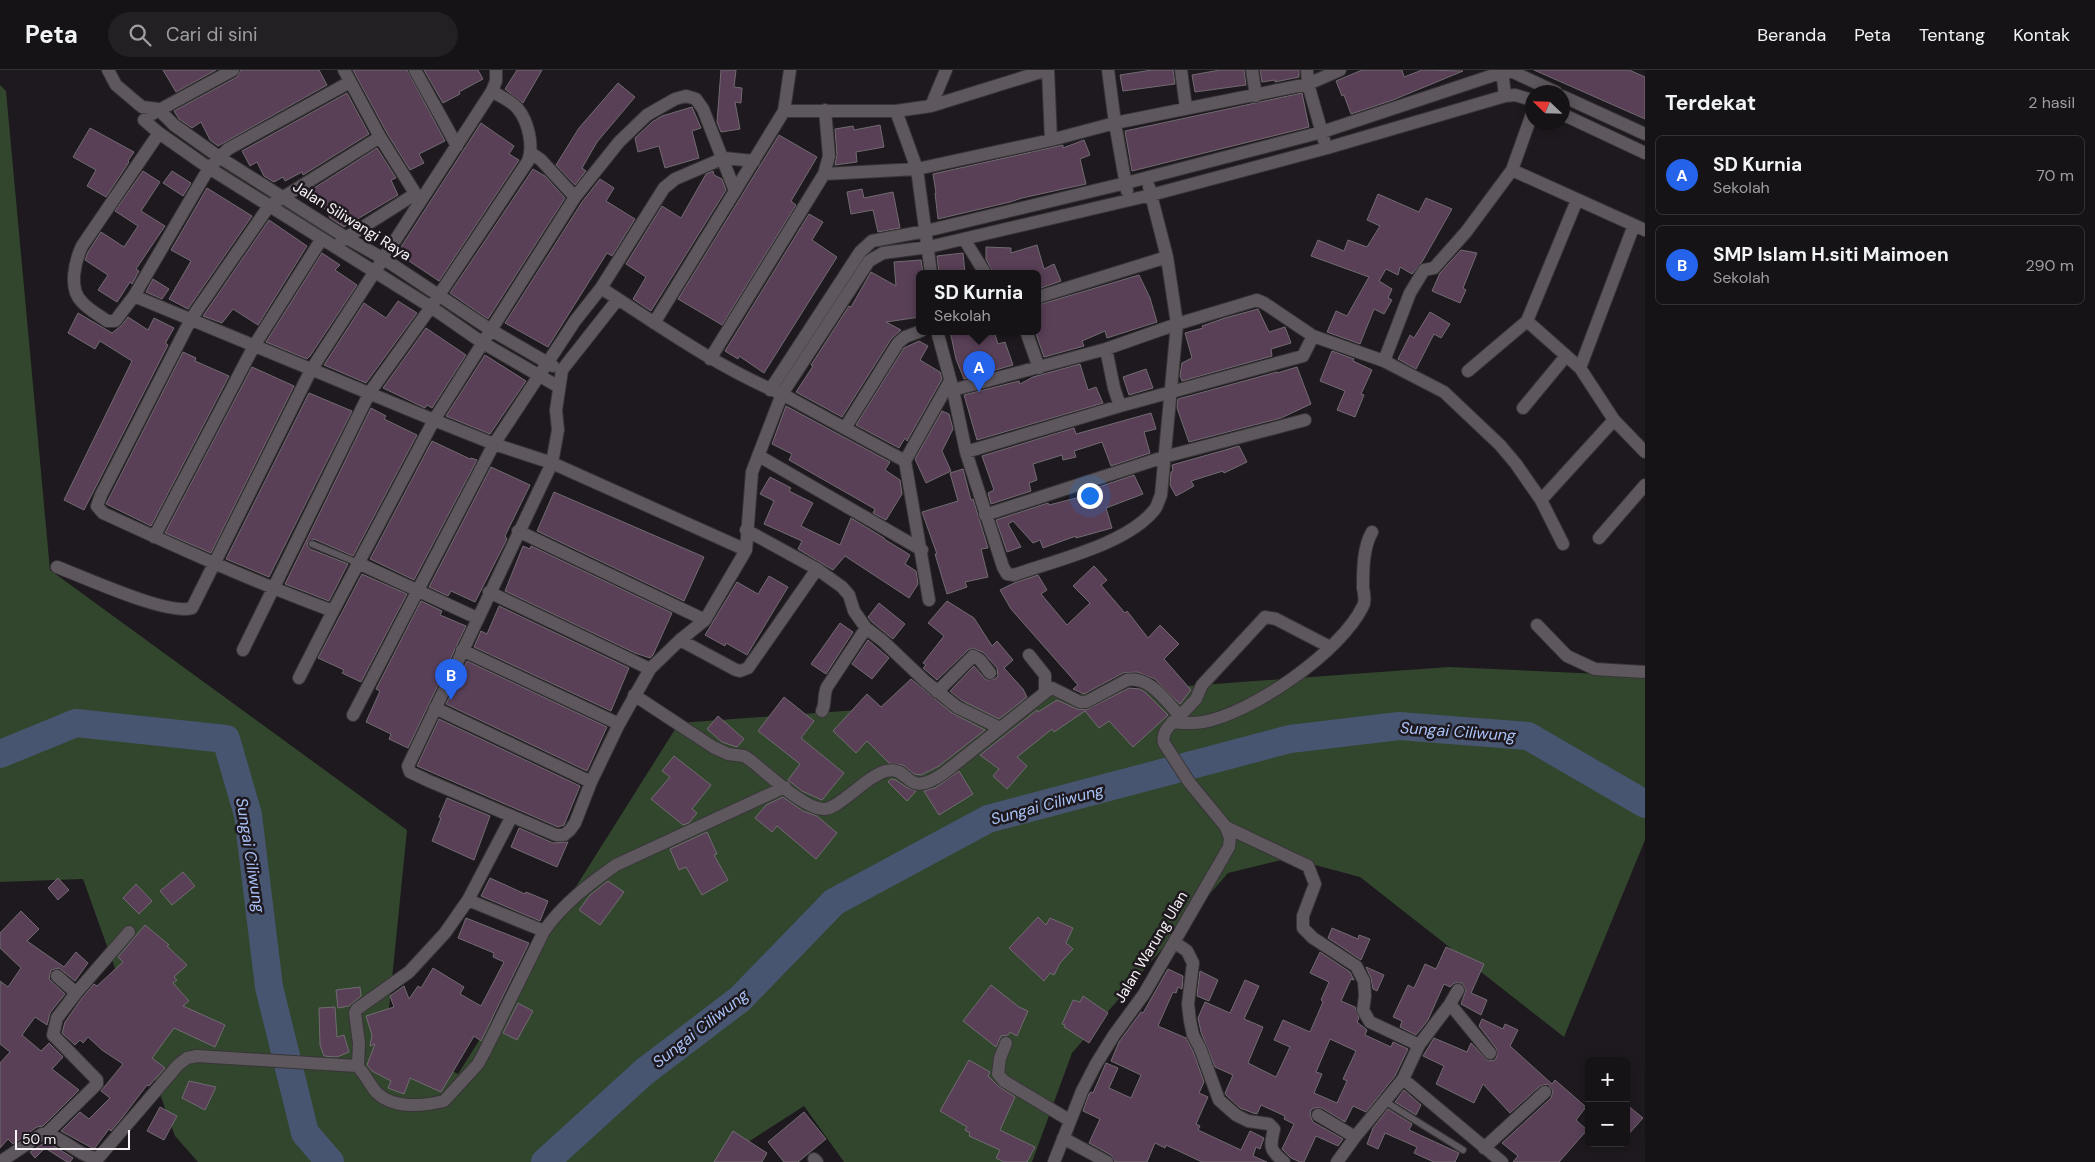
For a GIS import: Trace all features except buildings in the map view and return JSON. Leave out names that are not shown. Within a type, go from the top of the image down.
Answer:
[{"type":"street","name":"Jalan Siliwangi Raya","points":[[108,70],[116,85],[159,133],[209,168],[321,240],[376,272],[484,343],[559,387]]},
{"type":"street","points":[[143,113],[158,109],[232,70]]},
{"type":"street","points":[[414,70],[457,146]]},
{"type":"street","points":[[57,567],[157,605],[186,610],[192,608],[312,370],[384,259],[418,197],[457,146],[492,90],[496,81],[496,70]]},
{"type":"street","points":[[654,323],[784,111],[790,70]]},
{"type":"street","points":[[931,106],[946,70]]},
{"type":"street","points":[[784,111],[896,111],[931,106],[1047,70],[1051,140]]},
{"type":"street","points":[[1108,70],[1114,124],[1129,200]]},
{"type":"street","points":[[1181,70],[1186,108]]},
{"type":"street","points":[[1252,70],[1256,96]]},
{"type":"street","points":[[1307,70],[1308,84],[1327,148]]},
{"type":"street","points":[[824,174],[917,169],[1186,108],[1256,96],[1308,84],[1340,70]]},
{"type":"street","points":[[1502,71],[1506,96]]},
{"type":"street","points":[[618,299],[562,370],[556,410],[558,430],[552,462],[408,766],[408,771],[556,835],[564,835],[575,823],[591,782],[619,724],[650,669],[680,640],[705,620],[746,550],[750,479],[759,456],[776,392],[865,246],[872,241],[926,231],[1126,184],[1322,132],[1502,71],[1513,72],[1541,85]]},
{"type":"street","points":[[159,133],[82,246],[74,268],[75,287],[80,302],[107,321],[115,321],[134,296],[209,168],[218,157],[347,76],[380,137],[418,197]]},
{"type":"street","points":[[243,650],[370,392],[431,307],[532,153],[526,125],[517,108],[492,90]]},
{"type":"street","points":[[776,392],[869,261],[883,253],[929,247],[1151,195],[1327,148],[1506,96],[1515,95],[1525,98]]},
{"type":"street","points":[[299,678],[434,420],[575,197],[633,126],[646,115],[681,97],[686,96],[696,99],[704,109],[735,191]]},
{"type":"street","points":[[1570,100],[1645,134]]},
{"type":"street","name":"Jalan Siliwangi Raya","points":[[158,109],[174,125],[218,157],[345,237],[384,259],[491,330],[562,370]]},
{"type":"street","points":[[710,359],[824,174],[829,156],[825,110]]},
{"type":"street","points":[[896,111],[917,169],[931,270]]},
{"type":"street","points":[[1570,118],[1645,153]]},
{"type":"street","points":[[1384,361],[1410,293],[1424,270],[1434,268],[1466,232],[1512,170],[1526,130]]},
{"type":"street","points":[[333,611],[273,589],[214,564],[103,513],[98,506],[101,495],[191,319],[269,206],[380,137]]},
{"type":"street","points":[[532,153],[541,160],[575,197]]},
{"type":"street","points":[[353,715],[494,444],[575,321],[601,288],[664,188],[675,179],[724,158],[754,161]]},
{"type":"street","points":[[1512,170],[1640,227],[1580,368]]},
{"type":"street","points":[[938,335],[966,452],[985,515],[1007,574],[1014,575],[1112,541],[1139,524],[1156,508],[1161,495],[1177,324],[1167,257],[1145,178]]},
{"type":"street","points":[[335,247],[345,237],[418,197]]},
{"type":"street","points":[[1468,371],[1528,321],[1577,200]]},
{"type":"street","points":[[964,239],[983,270]]},
{"type":"street","points":[[154,536],[254,346],[321,240]]},
{"type":"street","points":[[1041,295],[1167,257]]},
{"type":"street","points":[[601,288],[710,359],[906,460]]},
{"type":"street","points":[[134,296],[494,444],[552,462],[746,550]]},
{"type":"street","points":[[929,600],[906,460],[951,386],[1038,368],[1106,349],[1177,324],[1257,300],[1264,302],[1313,336],[1384,361],[1444,392],[1500,445],[1516,464],[1541,500],[1563,544]]},
{"type":"street","points":[[1528,321],[1580,368],[1614,420],[1645,452]]},
{"type":"street","points":[[845,428],[898,343],[905,337],[916,333]]},
{"type":"street","points":[[1027,335],[1038,368]]},
{"type":"street","points":[[966,452],[1120,406],[1302,356],[1313,336]]},
{"type":"street","points":[[1106,349],[1114,388],[1120,406]]},
{"type":"street","points":[[1523,408],[1566,356]]},
{"type":"street","points":[[985,515],[1164,457],[1305,420]]},
{"type":"street","points":[[1541,500],[1614,420]]},
{"type":"street","points":[[759,456],[922,550]]},
{"type":"street","points":[[1599,538],[1645,485]]},
{"type":"street","points":[[746,530],[817,569],[842,587],[849,595],[854,610],[866,628],[883,641],[937,692],[957,706],[1000,728]]},
{"type":"street","points":[[518,531],[705,620]]},
{"type":"street","points":[[634,696],[713,748],[728,754],[744,756],[804,803],[816,809],[826,809],[836,805],[862,785],[887,771],[896,772],[919,785],[926,784],[944,773],[1049,689],[1055,689],[1080,702],[1086,702],[1134,678],[1148,683],[1176,719],[1187,724],[1204,722],[1261,698],[1305,670],[1330,647],[1352,622],[1364,604],[1365,543],[1372,532]]},
{"type":"street","points":[[358,563],[477,618]]},
{"type":"street","points":[[680,640],[736,670],[745,670],[817,569]]},
{"type":"street","points":[[490,592],[650,669]]},
{"type":"street","points":[[1330,647],[1276,619],[1265,617],[1202,685],[1196,699],[1176,719],[1162,737],[1171,756],[1189,782],[1226,827],[1308,866],[1315,884],[1303,916],[1303,928],[1313,938],[1356,966],[1364,981],[1364,1010],[1370,1022],[1419,1045]]},
{"type":"street","points":[[1537,625],[1567,656],[1595,669],[1645,672]]},
{"type":"street","points":[[822,711],[826,702],[824,694],[827,687],[866,628]]},
{"type":"street","points":[[462,650],[619,724]]},
{"type":"street","points":[[1029,655],[1045,675],[1045,692]]},
{"type":"street","points":[[937,692],[973,656],[980,660],[990,673]]},
{"type":"street","points":[[435,708],[591,782]]},
{"type":"street","points":[[512,816],[468,900],[445,933],[409,972],[357,1009],[355,1013],[359,1044],[358,1066],[375,1091],[386,1099],[399,1103],[418,1105],[444,1101],[478,1064],[544,931],[553,918],[594,881],[616,865],[785,787]]},
{"type":"street","name":"Jalan Warung Ulan","points":[[1054,1162],[1070,1120],[1096,1064],[1114,1035],[1144,994],[1229,847],[1230,838],[1226,827]]},
{"type":"street","points":[[468,900],[544,931]]},
{"type":"street","points":[[46,1134],[97,1084],[97,1080],[54,1035],[57,1018],[129,932]]},
{"type":"street","points":[[1174,942],[1187,951],[1194,962],[1188,1004],[1190,1021],[1193,1035],[1219,1100],[1236,1115],[1248,1121],[1269,1124],[1274,1129],[1272,1152],[1284,1162]]},
{"type":"street","points":[[56,976],[76,993]]},
{"type":"street","points":[[1337,1162],[1354,1137],[1386,1102],[1403,1079],[1419,1045],[1450,1004],[1458,990]]},
{"type":"street","points":[[1450,1004],[1490,1053]]},
{"type":"street","points":[[1006,1043],[1000,1058],[998,1074],[1004,1081],[1070,1120]]},
{"type":"street","points":[[0,1162],[37,1136],[46,1134],[58,1137],[91,1158],[99,1157],[183,1060],[197,1056],[358,1066]]},
{"type":"street","points":[[1403,1079],[1502,1162]]},
{"type":"street","points":[[1484,1148],[1545,1092]]},
{"type":"street","points":[[1318,1115],[1354,1137]]},
{"type":"street","points":[[1063,1138],[1106,1162]]},
{"type":"lane","points":[[312,544],[358,563]]},
{"type":"lane","points":[[1386,1102],[1463,1150]]},
{"type":"green space","points":[[0,85],[6,91],[50,570],[407,830],[386,1039],[458,1074],[679,723],[1449,667],[1645,676],[1645,840],[1564,1037],[1360,877],[1289,858],[1228,873],[1072,1053],[1032,1162],[844,1162],[804,1106],[717,1162],[198,1162],[175,1136],[83,879],[0,882]]},
{"type":"waterway","name":"Sungai Ciliwung","points":[[0,754],[76,723],[226,739],[248,815],[269,987],[305,1133],[330,1162]]},
{"type":"waterway","name":"Sungai Ciliwung","points":[[545,1162],[644,1072],[740,999],[834,902],[988,819],[1290,739],[1399,726],[1528,736],[1645,804]]},
{"type":"place","name":"SD Kurnia","points":[[979,392]]},
{"type":"place","name":"SMP Islam H.siti Maimoen","points":[[451,700]]}]
